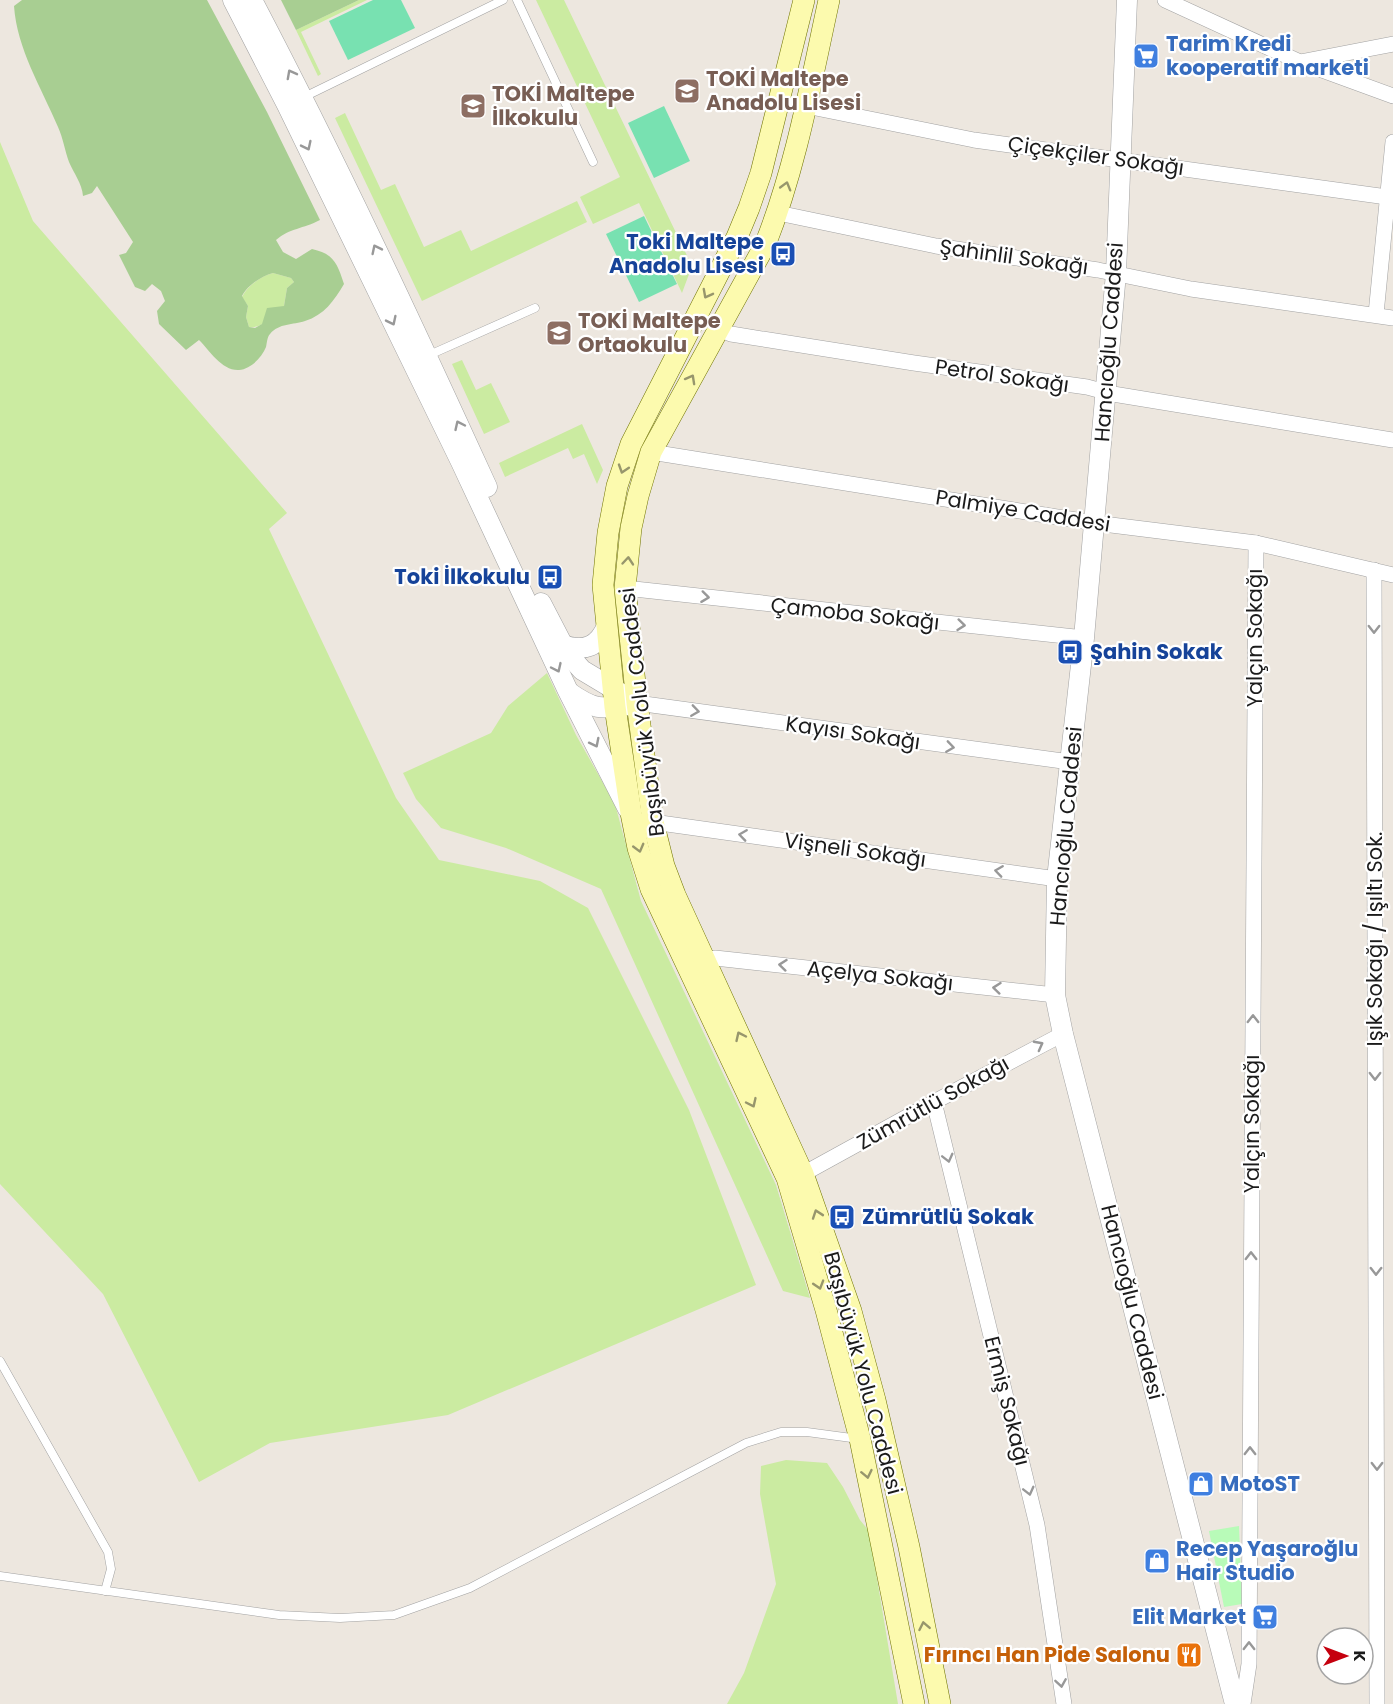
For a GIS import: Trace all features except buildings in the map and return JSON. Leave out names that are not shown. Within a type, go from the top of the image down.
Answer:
[{"type":"main road","name":"Başıbüyük Yolu Caddesi","points":[[804,0],[761,173],[741,227],[631,444],[617,486],[608,533],[603,585],[614,698],[638,848],[651,889],[787,1178],[826,1310],[860,1439],[914,1704]]},
{"type":"main road","name":"Başıbüyük Yolu Caddesi","points":[[829,0],[806,106],[778,213],[765,245],[651,452],[631,528],[626,588],[637,703],[653,822],[664,867],[803,1174],[851,1311],[875,1400],[909,1546],[940,1704]]},
{"type":"street","points":[[233,0],[295,102]]},
{"type":"street","points":[[252,0],[295,102],[562,645],[582,670],[614,698],[637,703]]},
{"type":"street","name":"Hancıoğlu Caddesi","points":[[1126,0],[1116,273],[1084,638],[1057,879],[1055,995],[1063,1034],[1235,1704]]},
{"type":"street","points":[[1165,0],[1299,62],[1393,96]]},
{"type":"street","points":[[1299,62],[1393,44]]},
{"type":"street","name":"Çiçekçiler Sokağı","points":[[806,106],[974,140],[1387,197]]},
{"type":"street","points":[[1376,314],[1393,142]]},
{"type":"street","name":"Şahinlil Sokağı","points":[[778,213],[936,246],[1116,273],[1191,289],[1393,318]]},
{"type":"street","name":"Petrol Sokağı","points":[[718,329],[743,336],[1106,392],[1393,440]]},
{"type":"street","points":[[420,360],[461,462],[568,691],[631,813]]},
{"type":"street","name":"Palmiye Caddesi","points":[[651,452],[1095,523],[1256,543],[1393,575]]},
{"type":"street","name":"Yalçın Sokağı","points":[[1243,1704],[1249,1664],[1256,543]]},
{"type":"street","name":"Işık Sokağı / Işıltı Sok.","points":[[1374,570],[1377,1704]]},
{"type":"street","name":"Çamoba Sokağı","points":[[626,588],[1084,638]]},
{"type":"street","points":[[562,645],[574,649],[585,648],[597,642],[607,626]]},
{"type":"street","points":[[568,691],[587,705],[603,708],[614,698]]},
{"type":"street","name":"Kayısı Sokağı","points":[[637,703],[1070,762]]},
{"type":"street","name":"Vişneli Sokağı","points":[[653,822],[1057,879]]},
{"type":"street","name":"Açelya Sokağı","points":[[705,961],[714,958],[1055,995]]},
{"type":"street","name":"Zümrütlü Sokağı","points":[[803,1174],[1063,1034]]},
{"type":"street","name":"Ermiş Sokağı","points":[[934,1102],[1037,1526],[1064,1704]]},
{"type":"lane","points":[[295,102],[502,0]]},
{"type":"lane","points":[[517,0],[593,162]]},
{"type":"lane","points":[[420,360],[535,308]]},
{"type":"lane","points":[[0,1361],[108,1552],[111,1569],[105,1592]]},
{"type":"lane","points":[[0,1576],[279,1615],[340,1618],[394,1615],[470,1588],[746,1443],[781,1432],[807,1432],[860,1439]]},
{"type":"green space","points":[[22,0],[207,0],[267,112],[320,220],[286,233],[276,240],[283,252],[296,259],[312,249],[334,260],[344,284],[328,307],[312,318],[274,330],[268,337],[262,355],[252,365],[243,369],[233,369],[222,364],[199,340],[186,350],[159,324],[157,311],[165,301],[161,291],[152,284],[145,291],[135,287],[119,255],[126,253],[133,242],[97,186],[92,193],[83,196],[69,162],[60,131],[25,53],[14,6]],"holes":[[[273,273],[291,278],[294,282],[287,288],[284,306],[267,308],[262,324],[255,328],[249,327],[246,317],[248,306],[242,296],[247,289],[268,274]]]},
{"type":"green space","points":[[281,0],[359,0],[296,30]]},
{"type":"green space","points":[[359,0],[367,0],[301,32],[321,74],[318,76],[296,30]]},
{"type":"green space","points":[[373,0],[401,0],[415,28],[348,60],[329,21]]},
{"type":"green space","points":[[536,0],[564,0],[692,266],[682,293],[639,203],[593,224],[580,197],[620,177]]},
{"type":"green space","points":[[664,106],[690,161],[654,178],[628,123]]},
{"type":"green space","points":[[345,113],[381,190],[395,184],[424,247],[461,230],[471,251],[577,201],[587,222],[422,301],[335,118]]},
{"type":"green space","points":[[0,142],[33,221],[287,513],[269,529],[396,798],[439,860],[540,881],[588,908],[689,1110],[756,1285],[448,1415],[270,1443],[199,1482],[103,1294],[0,1184]]},
{"type":"green space","points":[[644,216],[677,284],[639,302],[606,234]]},
{"type":"green space","points":[[273,273],[291,278],[294,282],[287,288],[284,306],[263,324],[249,327],[246,317],[248,306],[242,297],[255,282]]},
{"type":"green space","points":[[462,360],[476,390],[491,383],[510,422],[484,434],[452,364]]},
{"type":"green space","points":[[582,424],[603,470],[597,484],[584,454],[573,459],[568,448],[505,477],[499,463]]},
{"type":"green space","points":[[547,673],[576,735],[615,804],[641,901],[776,1185],[810,1298],[783,1291],[601,889],[506,848],[441,828],[416,799],[403,773],[491,733],[508,706]]},
{"type":"green space","points":[[786,1460],[827,1463],[843,1487],[860,1520],[869,1531],[898,1704],[727,1704],[744,1673],[776,1584],[760,1494],[761,1466]]},
{"type":"green space","points":[[1239,1526],[1242,1604],[1224,1607],[1209,1531]]},
{"type":"place","name":"Tarim Kredi kooperatif marketi","points":[[1146,56]]},
{"type":"place","name":"TOKİ Maltepe Anadolu Lisesi","points":[[687,91]]},
{"type":"place","name":"TOKİ Maltepe İlkokulu","points":[[473,106]]},
{"type":"place","name":"Toki Maltepe Anadolu Lisesi","points":[[783,254]]},
{"type":"place","name":"TOKİ Maltepe Ortaokulu","points":[[559,333]]},
{"type":"place","name":"Toki İlkokulu","points":[[550,577]]},
{"type":"place","name":"Şahin Sokak","points":[[1070,652]]},
{"type":"place","name":"Zümrütlü Sokak","points":[[842,1217]]},
{"type":"place","name":"MotoST","points":[[1201,1484]]},
{"type":"place","name":"Recep Yaşaroğlu Hair Studio","points":[[1157,1561]]},
{"type":"place","name":"Elit Market","points":[[1265,1617]]},
{"type":"place","name":"Fırıncı Han Pide Salonu","points":[[1189,1655]]}]
